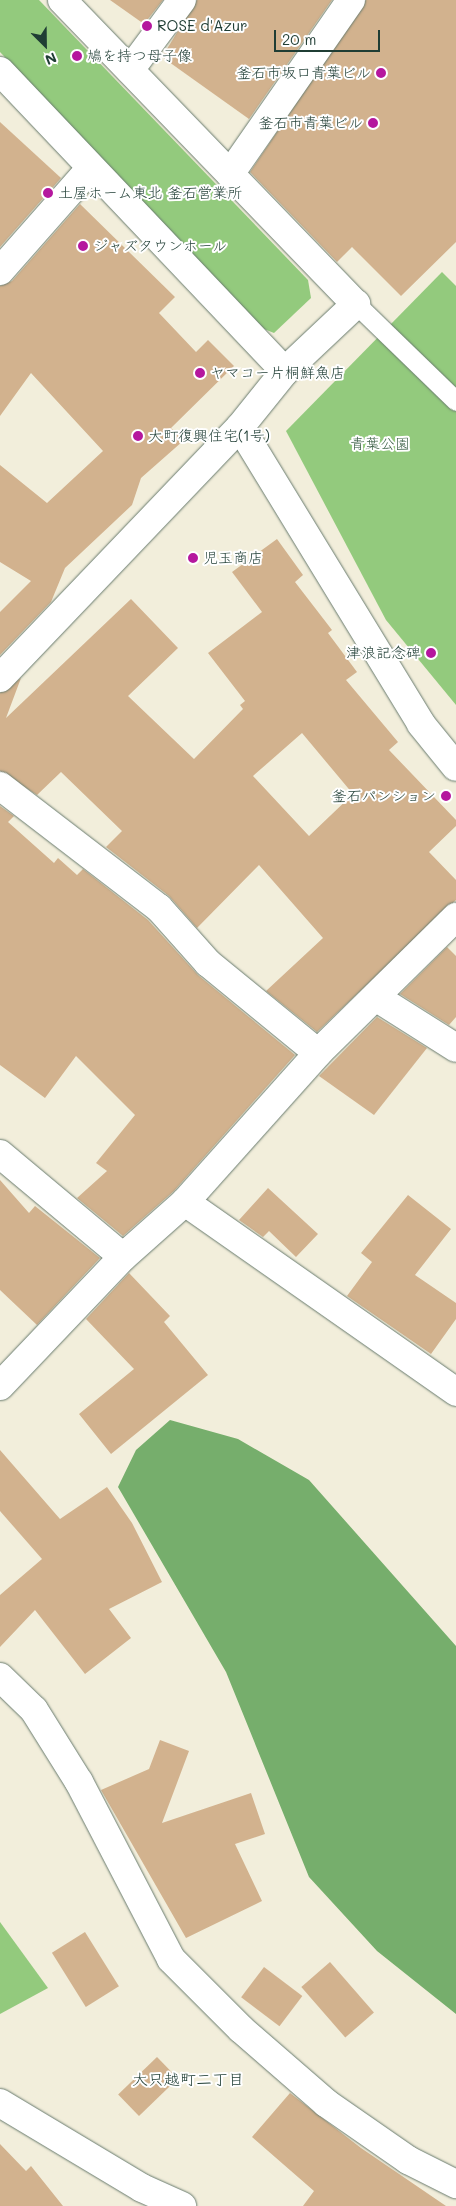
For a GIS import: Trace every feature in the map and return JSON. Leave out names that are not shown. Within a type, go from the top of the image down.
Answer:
[{"type":"street","points":[[0,678],[240,427],[285,371],[356,304],[62,0]]},
{"type":"street","points":[[130,70],[182,0]]},
{"type":"street","points":[[230,174],[351,0]]},
{"type":"street","points":[[0,71],[90,169],[285,371]]},
{"type":"street","points":[[0,271],[90,169]]},
{"type":"street","points":[[240,427],[422,724],[456,767]]},
{"type":"street","points":[[0,786],[159,908],[208,963],[318,1053]]},
{"type":"street","points":[[0,1386],[123,1257],[185,1202],[318,1053],[377,998],[456,917]]},
{"type":"street","points":[[377,998],[456,1048]]},
{"type":"street","points":[[0,1154],[123,1257]]},
{"type":"street","points":[[185,1202],[456,1392]]},
{"type":"street","points":[[0,1677],[34,1710],[79,1782],[171,1959],[241,2029],[326,2103],[408,2160],[456,2184]]},
{"type":"street","points":[[0,2103],[142,2188],[182,2206]]},
{"type":"lane","points":[[356,304],[456,401]]},
{"type":"green space","points":[[0,0],[39,0],[308,280],[311,298],[274,333],[264,329],[0,52]]},
{"type":"green space","name":"青葉公園","points":[[442,272],[456,286],[456,705],[386,620],[286,431]]},
{"type":"green space","points":[[170,1420],[238,1439],[309,1480],[456,1646],[456,2014],[377,1951],[309,1877],[226,1672],[118,1487],[136,1450]]},
{"type":"green space","points":[[0,1922],[48,1988],[0,2014]]},
{"type":"building","points":[[110,0],[163,0],[144,24]]},
{"type":"building","points":[[197,0],[332,0],[249,119],[162,57]]},
{"type":"building","name":"釜石市坂口青葉ビル","points":[[366,0],[456,0],[456,242],[401,296],[352,247],[337,262],[250,172]]},
{"type":"building","points":[[0,122],[61,178],[0,247]]},
{"type":"building","points":[[80,204],[175,297],[159,313],[196,352],[208,340],[234,366],[171,428],[183,441],[141,478],[132,505],[65,568],[51,602],[0,655],[0,612],[31,581],[0,562],[0,465],[47,503],[103,451],[31,373],[0,416],[0,286],[12,281]]},
{"type":"building","points":[[277,539],[303,575],[295,582],[332,630],[328,633],[357,672],[346,680],[398,742],[389,750],[456,820],[456,826],[429,852],[456,880],[456,900],[317,1032],[266,991],[323,938],[259,865],[197,928],[169,896],[106,847],[122,831],[61,772],[37,795],[0,771],[0,693],[21,678],[6,718],[131,599],[178,648],[128,696],[194,759],[243,709],[240,705],[245,701],[208,653],[262,612],[232,572]],"holes":[[[302,733],[353,794],[309,836],[253,776]]]},
{"type":"building","points":[[0,806],[14,816],[8,822],[54,863],[58,858],[77,875],[83,869],[148,920],[198,975],[295,1055],[174,1191],[123,1236],[77,1198],[107,1171],[96,1163],[135,1115],[76,1056],[45,1098],[0,1065]]},
{"type":"building","points":[[447,947],[456,956],[456,1017],[449,1025],[400,994]]},
{"type":"building","points":[[377,1017],[427,1048],[374,1115],[319,1076]]},
{"type":"building","points":[[0,1180],[29,1213],[35,1206],[100,1258],[37,1325],[0,1290]]},
{"type":"building","points":[[268,1188],[318,1234],[296,1257],[269,1231],[263,1237],[239,1220]]},
{"type":"building","points":[[408,1195],[451,1229],[415,1275],[456,1303],[456,1319],[431,1354],[347,1296],[372,1262],[361,1253]]},
{"type":"building","points":[[129,1273],[170,1316],[164,1322],[208,1375],[111,1454],[79,1414],[134,1369],[86,1319]]},
{"type":"building","points":[[0,1450],[60,1519],[107,1487],[132,1523],[162,1582],[109,1609],[131,1638],[85,1674],[35,1610],[0,1647],[0,1595],[42,1559],[0,1511]]},
{"type":"building","points":[[160,1740],[189,1751],[162,1823],[251,1793],[265,1834],[235,1844],[262,1901],[186,1938],[101,1790],[149,1769]]},
{"type":"building","points":[[85,1932],[119,1986],[86,2007],[52,1953]]},
{"type":"building","points":[[330,1962],[374,2013],[345,2037],[301,1987]]},
{"type":"building","points":[[264,1967],[302,1996],[279,2026],[241,1997]]},
{"type":"building","points":[[157,2057],[178,2079],[139,2116],[118,2095]]},
{"type":"building","points":[[290,2093],[361,2148],[446,2206],[303,2206],[314,2191],[252,2137]]},
{"type":"building","points":[[0,2144],[26,2171],[31,2166],[63,2206],[0,2206]]},
{"type":"place","name":"ROSE d'Azur","points":[[147,26]]},
{"type":"place","name":"鳩を持つ母子像","points":[[77,56]]},
{"type":"place","name":"釜石市坂口青葉ビル","points":[[381,73]]},
{"type":"place","name":"釜石市青葉ビル","points":[[373,123]]},
{"type":"place","name":"土屋ホーム東北 釜石営業所","points":[[48,193]]},
{"type":"place","name":"ジャズタウンホール","points":[[83,246]]},
{"type":"place","name":"ヤマコー片桐鮮魚店","points":[[200,373]]},
{"type":"place","name":"大町復興住宅(1号)","points":[[138,436]]},
{"type":"place","name":"児玉商店","points":[[193,558]]},
{"type":"place","name":"津浪記念碑","points":[[431,653]]},
{"type":"place","name":"釜石パンション","points":[[446,796]]},
{"type":"district","name":"大只越町二丁目","points":[[188,2079]]}]
